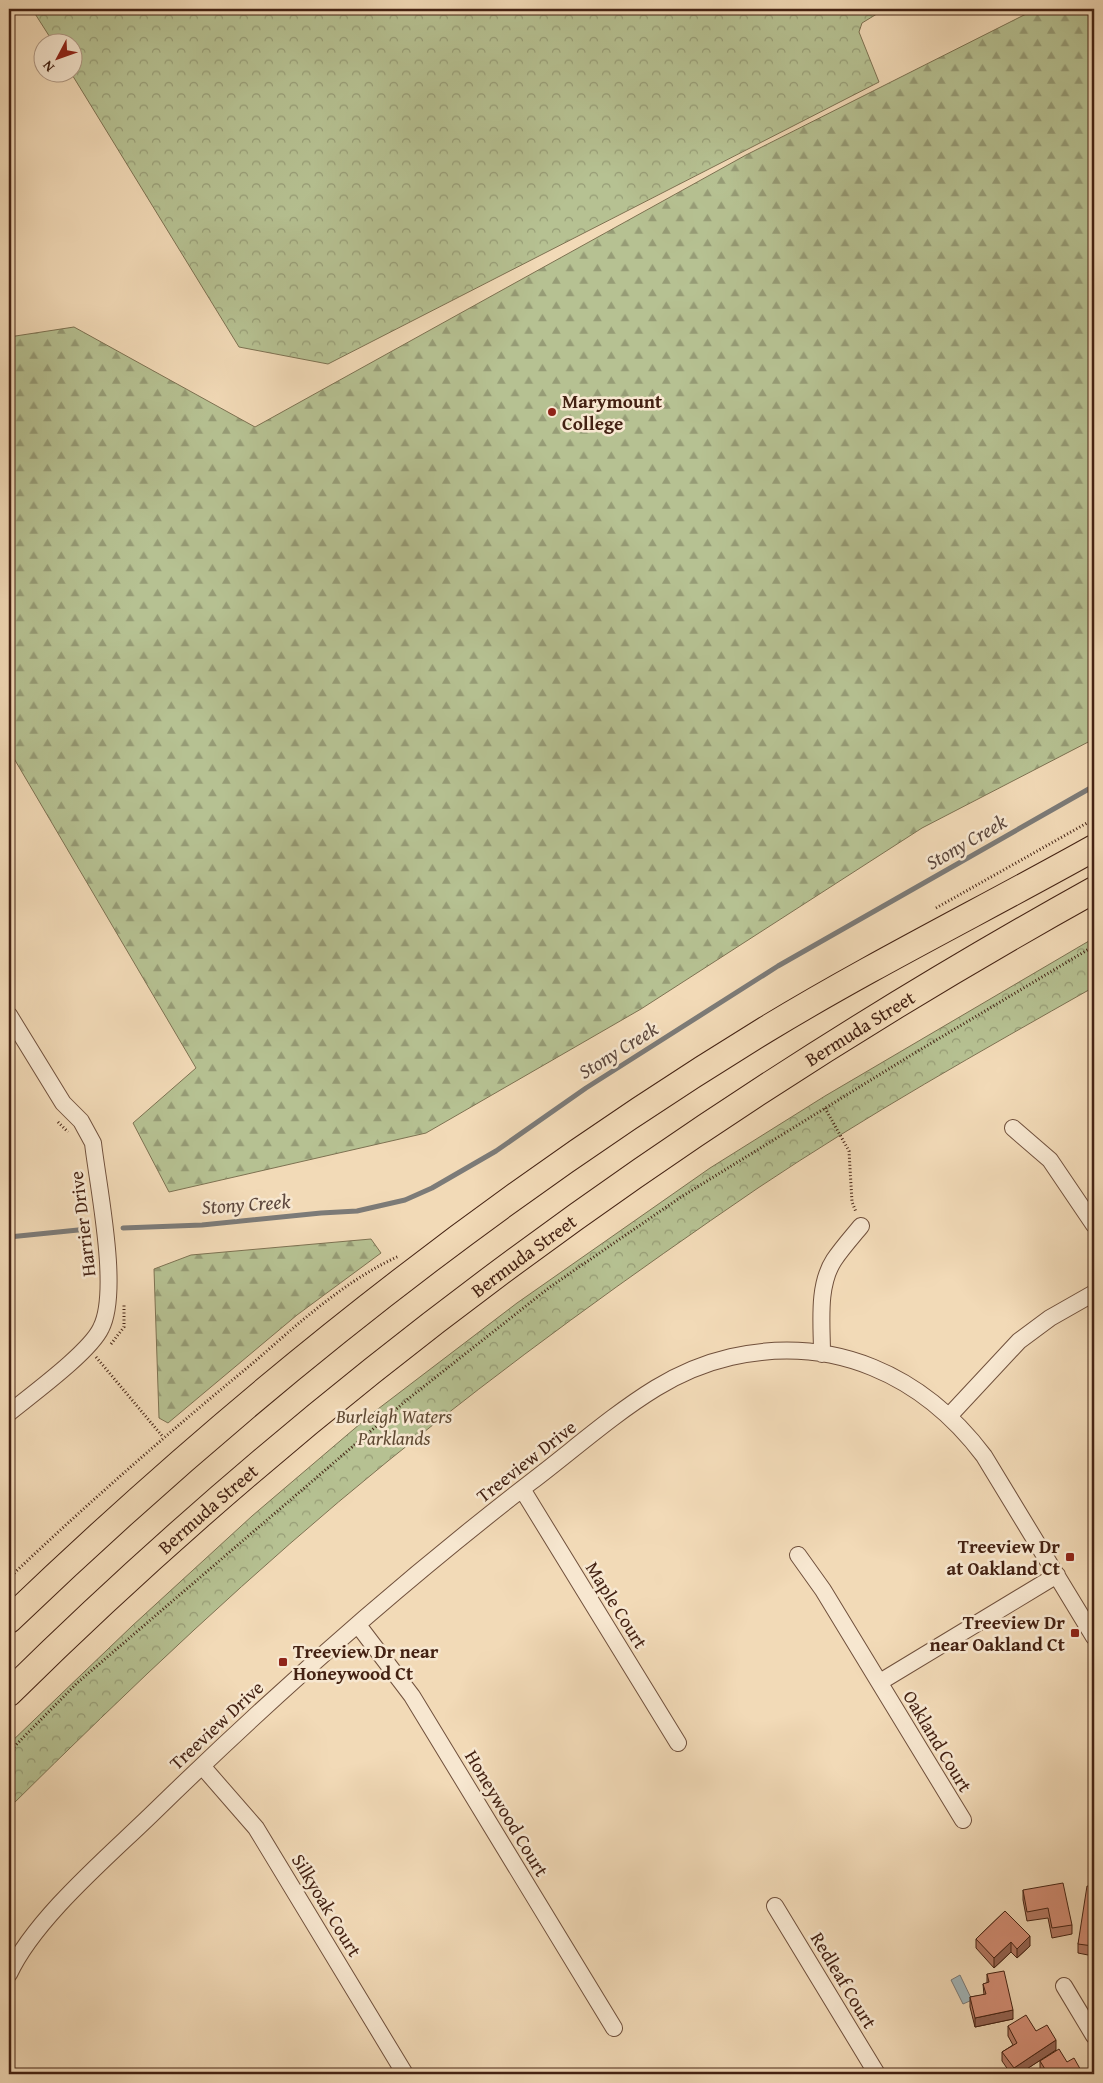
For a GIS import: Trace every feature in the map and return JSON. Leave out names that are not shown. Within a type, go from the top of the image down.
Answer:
[{"type":"main road","points":[[9,1620],[112,1523],[236,1415],[392,1289],[507,1203],[642,1109],[766,1030],[1094,848]]},
{"type":"main road","name":"Bermuda Street","points":[[9,1693],[192,1522],[389,1358],[498,1275],[658,1160],[860,1027],[1005,940],[1094,890]]},
{"type":"street","name":"Harrier Drive","points":[[9,1015],[63,1103],[88,1131],[92,1143],[98,1187],[110,1296],[101,1329],[87,1346],[9,1413]]},
{"type":"street","points":[[1013,1128],[1050,1160],[1094,1225]]},
{"type":"street","points":[[822,1354],[822,1303],[828,1272],[834,1260],[861,1226]]},
{"type":"street","points":[[950,1415],[1019,1341],[1050,1318],[1094,1294]]},
{"type":"street","name":"Treeview Drive","points":[[9,1974],[36,1933],[82,1881],[272,1699],[358,1624],[454,1543],[634,1403],[678,1376],[714,1362],[741,1356],[784,1352],[822,1354],[849,1359],[896,1378],[926,1396],[950,1415],[984,1456],[1094,1637]]},
{"type":"street","name":"Maple Court","points":[[522,1489],[678,1743]]},
{"type":"street","name":"Oakland Court","points":[[798,1555],[880,1682],[963,1820]]},
{"type":"street","name":"Oakland Court","points":[[880,1682],[1057,1575]]},
{"type":"street","name":"Honeywood Court","points":[[358,1624],[412,1696],[614,2028]]},
{"type":"street","name":"Silkyoak Court","points":[[202,1766],[256,1828],[405,2074]]},
{"type":"street","name":"Redleaf Court","points":[[775,1906],[878,2074]]},
{"type":"street","points":[[1064,1986],[1094,2036]]},
{"type":"path","points":[[9,1752],[77,1683],[408,1399],[542,1293],[681,1197],[1094,946]]},
{"type":"path","points":[[825,1108],[849,1151],[852,1202],[861,1226]]},
{"type":"path","points":[[87,1346],[163,1437]]},
{"type":"green space","points":[[32,9],[885,9],[862,23],[859,32],[879,82],[328,364],[239,347],[77,82],[82,82],[82,32],[47,32]]},
{"type":"green space","name":"Marymount College","points":[[1036,9],[1094,9],[1094,739],[922,828],[641,1009],[426,1133],[169,1192],[133,1123],[196,1068],[9,750],[9,337],[74,327],[255,427],[746,155]]},
{"type":"green space","name":"Burleigh Waters Parklands","points":[[1094,938],[1094,987],[924,1084],[799,1161],[570,1320],[433,1425],[338,1502],[194,1630],[9,1808],[9,1744],[132,1626],[252,1516],[374,1412],[517,1303],[710,1168],[825,1096]]},
{"type":"green space","points":[[371,1239],[381,1253],[297,1315],[168,1423],[159,1418],[154,1269],[191,1255]]},
{"type":"shaded area","points":[[960,1975],[972,2000],[963,2004],[951,1980]]},
{"type":"building","points":[[1063,1883],[1072,1925],[1052,1928],[1048,1908],[1027,1912],[1023,1890]]},
{"type":"building","points":[[1087,1886],[1094,1887],[1093,1946],[1078,1944]]},
{"type":"building","points":[[1005,1911],[1030,1936],[1017,1949],[1011,1942],[994,1958],[976,1939]]},
{"type":"building","points":[[1004,1971],[1013,2010],[975,2018],[970,1997],[986,1994],[983,1984],[989,1982],[987,1974]]},
{"type":"building","points":[[1026,2015],[1036,2031],[1047,2025],[1056,2040],[1014,2068],[1002,2052],[1017,2043],[1008,2026]]},
{"type":"building","points":[[1059,2049],[1067,2062],[1074,2058],[1083,2074],[1048,2074],[1040,2061]]},
{"type":"waterway","name":"Stony Creek","points":[[123,1228],[202,1225],[357,1211],[405,1200],[432,1188],[496,1151],[586,1088],[778,966],[1094,786]]},
{"type":"waterway","name":"Stony Creek","points":[[9,1237],[88,1229]]},
{"type":"place","name":"Marymount College","points":[[552,412]]},
{"type":"place","name":"Treeview Dr at Oakland Ct","points":[[1070,1557]]},
{"type":"place","name":"Treeview Dr near Oakland Ct","points":[[1075,1633]]},
{"type":"place","name":"Treeview Dr near Honeywood Ct","points":[[283,1662]]}]
